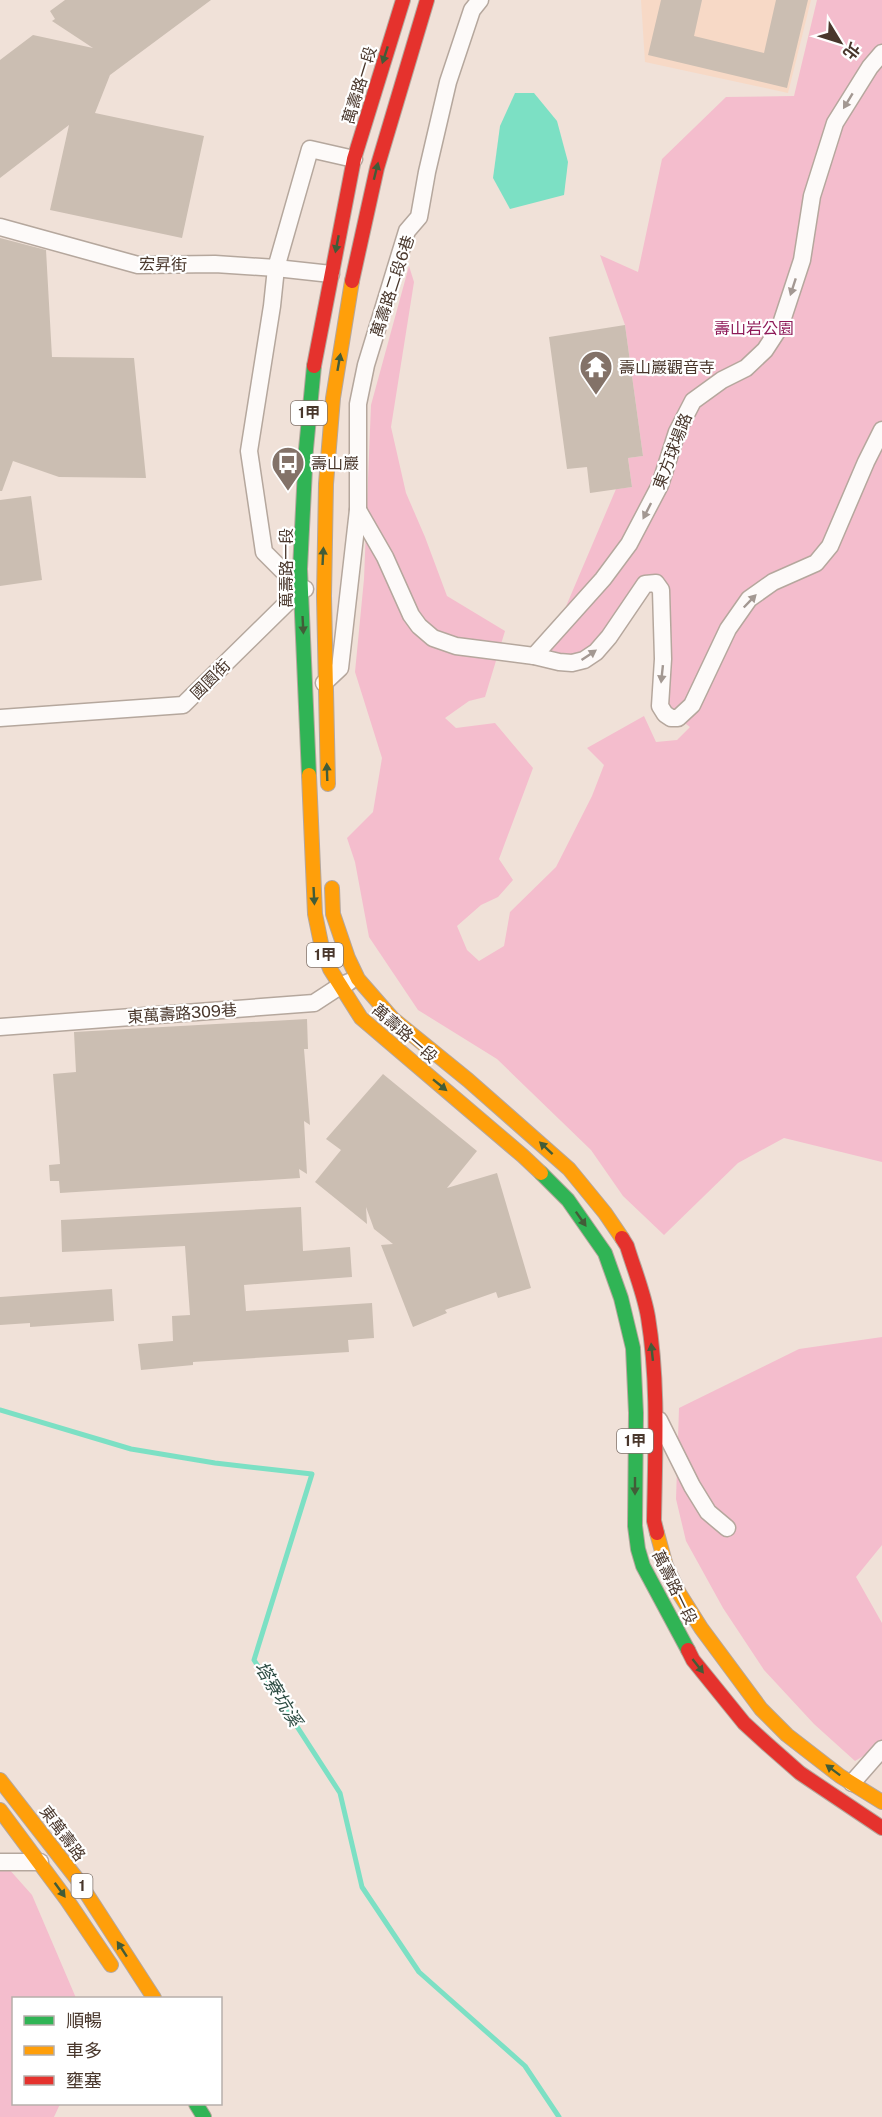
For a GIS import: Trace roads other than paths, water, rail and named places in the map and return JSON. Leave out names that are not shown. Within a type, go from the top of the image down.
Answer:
[{"type":"main road","name":"萬壽路一段","points":[[404,0],[354,159],[313,369],[306,449],[301,589],[315,914],[322,948],[330,969],[361,1018],[523,1156],[568,1200],[605,1253],[621,1298],[633,1348],[636,1413],[635,1526],[638,1549],[648,1576],[693,1660],[744,1723],[800,1773],[882,1828]]},
{"type":"main road","name":"1甲","points":[[328,798],[323,588],[328,456],[337,373],[352,281],[376,169],[401,81],[428,0]]},
{"type":"main road","name":"萬壽路一段","points":[[332,880],[333,915],[358,979],[393,1019],[468,1080],[568,1169],[605,1213],[627,1246],[648,1315],[653,1362],[654,1521],[666,1566],[679,1593],[701,1628],[761,1709],[787,1735],[882,1802]]},
{"type":"main road","points":[[636,1413],[655,1411]]},
{"type":"main road","name":"東萬壽路","points":[[0,1780],[77,1879],[153,1997]]},
{"type":"main road","name":"1","points":[[0,1810],[40,1862],[120,1979]]},
{"type":"street","name":"萬壽路二段6巷","points":[[358,510],[358,404],[366,365],[407,231],[419,217],[448,82],[472,10],[480,0]]},
{"type":"street","name":"東方球場路","points":[[534,656],[603,579],[629,544],[660,485],[677,432],[693,401],[722,380],[746,368],[765,350],[780,327],[802,260],[812,196],[835,123],[870,67],[882,53]]},
{"type":"street","points":[[323,588],[301,589],[264,552],[249,451],[276,268],[310,149],[354,159]]},
{"type":"street","name":"宏昇街","points":[[0,226],[138,265],[215,264],[331,274]]},
{"type":"street","points":[[358,510],[385,557],[411,615],[419,626],[433,638],[456,646],[534,656],[559,662],[572,663],[584,660],[596,652],[609,637],[645,584],[656,583],[661,590],[663,659],[660,706],[665,714],[671,718],[678,718],[684,714],[700,691],[729,629],[749,599],[773,582],[816,563],[830,546],[882,430]]},
{"type":"street","points":[[305,683],[326,682],[340,668],[358,510]]},
{"type":"street","name":"國園街","points":[[0,718],[183,705],[301,589]]},
{"type":"street","name":"東萬壽路309巷","points":[[0,1028],[314,1003],[340,986],[358,979]]},
{"type":"street","points":[[655,1411],[692,1486],[708,1512],[727,1528]]},
{"type":"street","points":[[852,1783],[882,1749]]},
{"type":"street","points":[[0,1862],[40,1862]]},
{"type":"waterway","name":"塔寮坑溪","points":[[0,1410],[131,1449],[215,1463],[312,1474],[254,1660],[340,1793],[362,1887],[419,1972],[525,2066],[559,2117]]},
{"type":"place","name":"壽山巖觀音寺","points":[[596,396]]},
{"type":"place","name":"壽山巖","points":[[288,492]]},
{"type":"park label","name":"壽山岩公園","points":[[754,328]]}]
